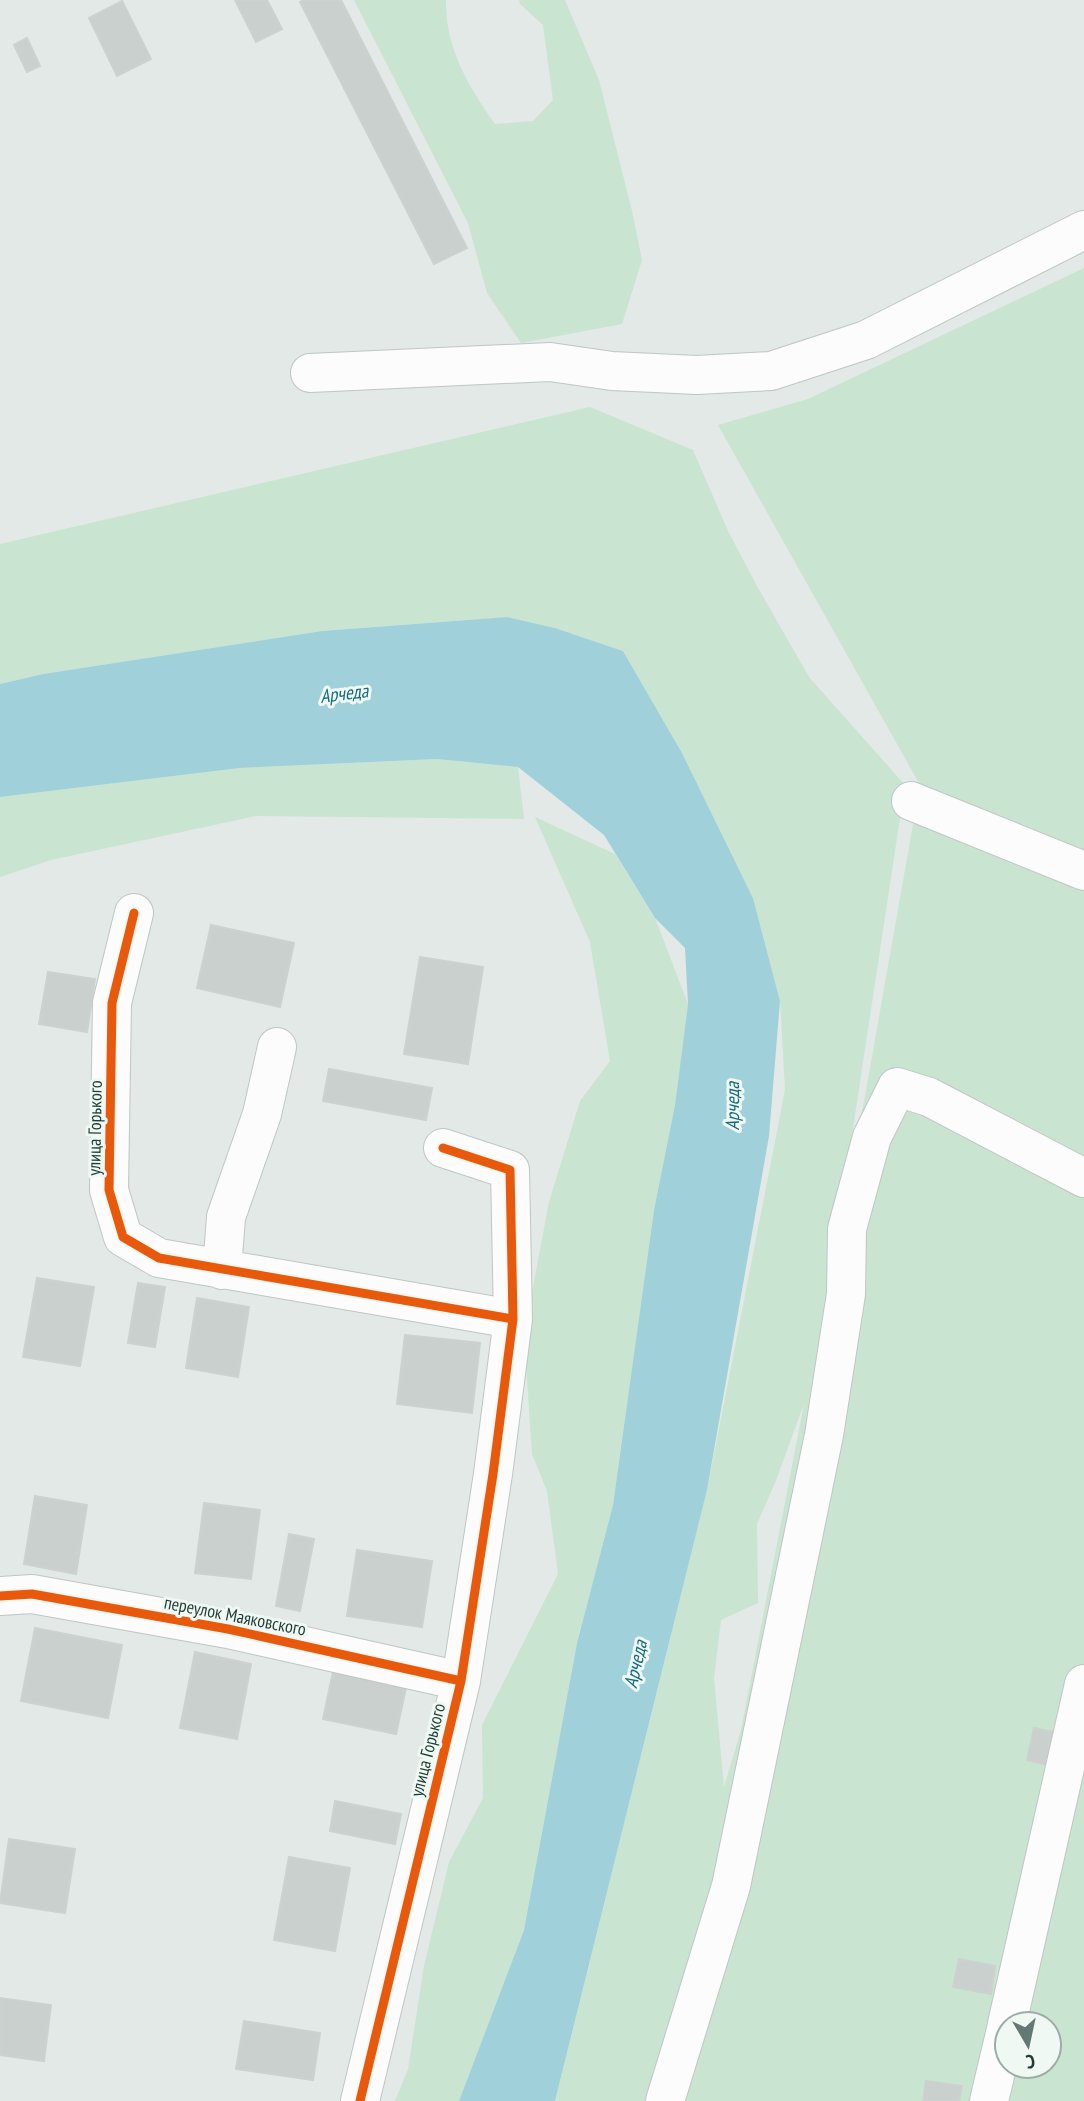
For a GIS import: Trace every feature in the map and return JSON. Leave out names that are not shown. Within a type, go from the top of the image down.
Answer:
[{"type":"street","points":[[310,373],[550,362],[612,371],[697,375],[771,371],[866,340],[1084,230]]},
{"type":"street","points":[[911,801],[1084,871]]},
{"type":"street","name":"улица Горького","points":[[134,913],[112,1003],[109,1189],[122,1237],[159,1258],[513,1319]]},
{"type":"street","points":[[222,1270],[226,1217],[262,1114],[276,1047]]},
{"type":"street","points":[[665,2101],[732,1886],[824,1435],[846,1294],[847,1229],[872,1137],[897,1087],[929,1097],[1084,1178]]},
{"type":"street","name":"улица Горького","points":[[360,2101],[461,1681],[493,1474],[513,1319],[510,1170],[443,1148]]},
{"type":"street","name":"переулок Маяковского","points":[[0,1596],[32,1594],[228,1629],[461,1681]]},
{"type":"street","points":[[1010,2010],[1084,1684]]},
{"type":"street","points":[[989,2101],[994,2080]]},
{"type":"green space","points":[[354,0],[446,0],[449,34],[454,50],[467,80],[495,124],[533,121],[553,100],[543,25],[519,0],[565,0],[599,80],[642,260],[622,324],[521,343],[487,293],[468,223]]},
{"type":"green space","points":[[1084,268],[1084,2101],[555,2101],[707,1490],[785,1090],[780,1001],[753,898],[682,753],[623,651],[555,628],[507,617],[322,631],[43,674],[0,684],[0,544],[590,407],[693,450],[728,531],[809,677],[905,785],[835,1247],[865,1096],[920,785],[718,425],[808,399]],"holes":[[[804,1404],[741,1730],[724,1787],[714,1678],[721,1620],[758,1603],[757,1524]]]},
{"type":"green space","points":[[437,759],[518,767],[524,819],[256,816],[51,860],[0,877],[0,797],[240,768]]},
{"type":"green space","points":[[535,817],[615,854],[655,918],[688,1004],[675,1105],[654,1210],[613,1505],[577,1643],[524,1930],[459,2101],[395,2101],[408,2069],[424,1966],[449,1862],[483,1798],[482,1725],[558,1574],[547,1491],[532,1454],[524,1335],[549,1202],[580,1101],[610,1061],[590,942]]},
{"type":"water","name":"Арчеда","points":[[507,617],[555,628],[623,651],[682,753],[753,898],[780,1001],[769,1136],[707,1490],[555,2101],[459,2101],[524,1930],[577,1643],[613,1505],[654,1210],[675,1105],[688,1004],[685,948],[655,918],[604,835],[518,767],[437,759],[240,768],[0,797],[0,684],[43,674],[322,631]]},
{"type":"building","points":[[235,0],[267,0],[282,29],[256,42]]},
{"type":"building","points":[[341,0],[467,248],[434,264],[300,2]]},
{"type":"building","points":[[122,1],[151,59],[117,76],[89,18]]},
{"type":"building","points":[[27,38],[40,66],[27,72],[14,45]]},
{"type":"building","points":[[211,925],[294,943],[280,1007],[197,988]]},
{"type":"building","points":[[420,957],[483,967],[468,1064],[404,1054]]},
{"type":"building","points":[[48,972],[95,979],[87,1032],[39,1024]]},
{"type":"building","points":[[329,1069],[432,1088],[426,1120],[323,1101]]},
{"type":"building","points":[[37,1278],[94,1287],[80,1366],[23,1357]]},
{"type":"building","points":[[138,1283],[165,1287],[155,1347],[128,1343]]},
{"type":"building","points":[[197,1298],[249,1307],[238,1377],[186,1368]]},
{"type":"building","points":[[405,1335],[480,1343],[472,1413],[397,1404]]},
{"type":"building","points":[[35,1496],[87,1505],[76,1574],[24,1564]]},
{"type":"building","points":[[204,1503],[260,1510],[251,1579],[195,1573]]},
{"type":"building","points":[[289,1534],[314,1539],[300,1611],[276,1606]]},
{"type":"building","points":[[357,1550],[432,1561],[422,1627],[347,1616]]},
{"type":"building","points":[[35,1628],[122,1645],[108,1718],[21,1701]]},
{"type":"building","points":[[195,1652],[251,1664],[237,1739],[180,1728]]},
{"type":"building","points":[[334,1667],[407,1683],[396,1734],[323,1719]]},
{"type":"building","points":[[1034,1728],[1060,1733],[1053,1766],[1027,1760]]},
{"type":"building","points":[[335,1801],[401,1814],[395,1844],[330,1831]]},
{"type":"building","points":[[9,1839],[75,1849],[65,1913],[0,1903]]},
{"type":"building","points":[[289,1857],[350,1868],[335,1951],[274,1940]]},
{"type":"building","points":[[959,1959],[995,1966],[991,1994],[953,1987]]},
{"type":"building","points":[[0,1998],[51,2005],[44,2061],[0,2055]]},
{"type":"building","points":[[244,2021],[320,2033],[313,2080],[236,2069]]},
{"type":"building","points":[[926,2081],[962,2086],[959,2101],[923,2101]]},
{"type":"cycle path","points":[[134,913],[112,1003],[109,1190],[123,1237],[159,1258],[513,1319]]},
{"type":"cycle path","points":[[360,2101],[461,1681],[493,1474],[513,1319],[510,1170],[443,1148]]},
{"type":"cycle path","points":[[0,1596],[32,1594],[228,1629],[461,1681]]}]
